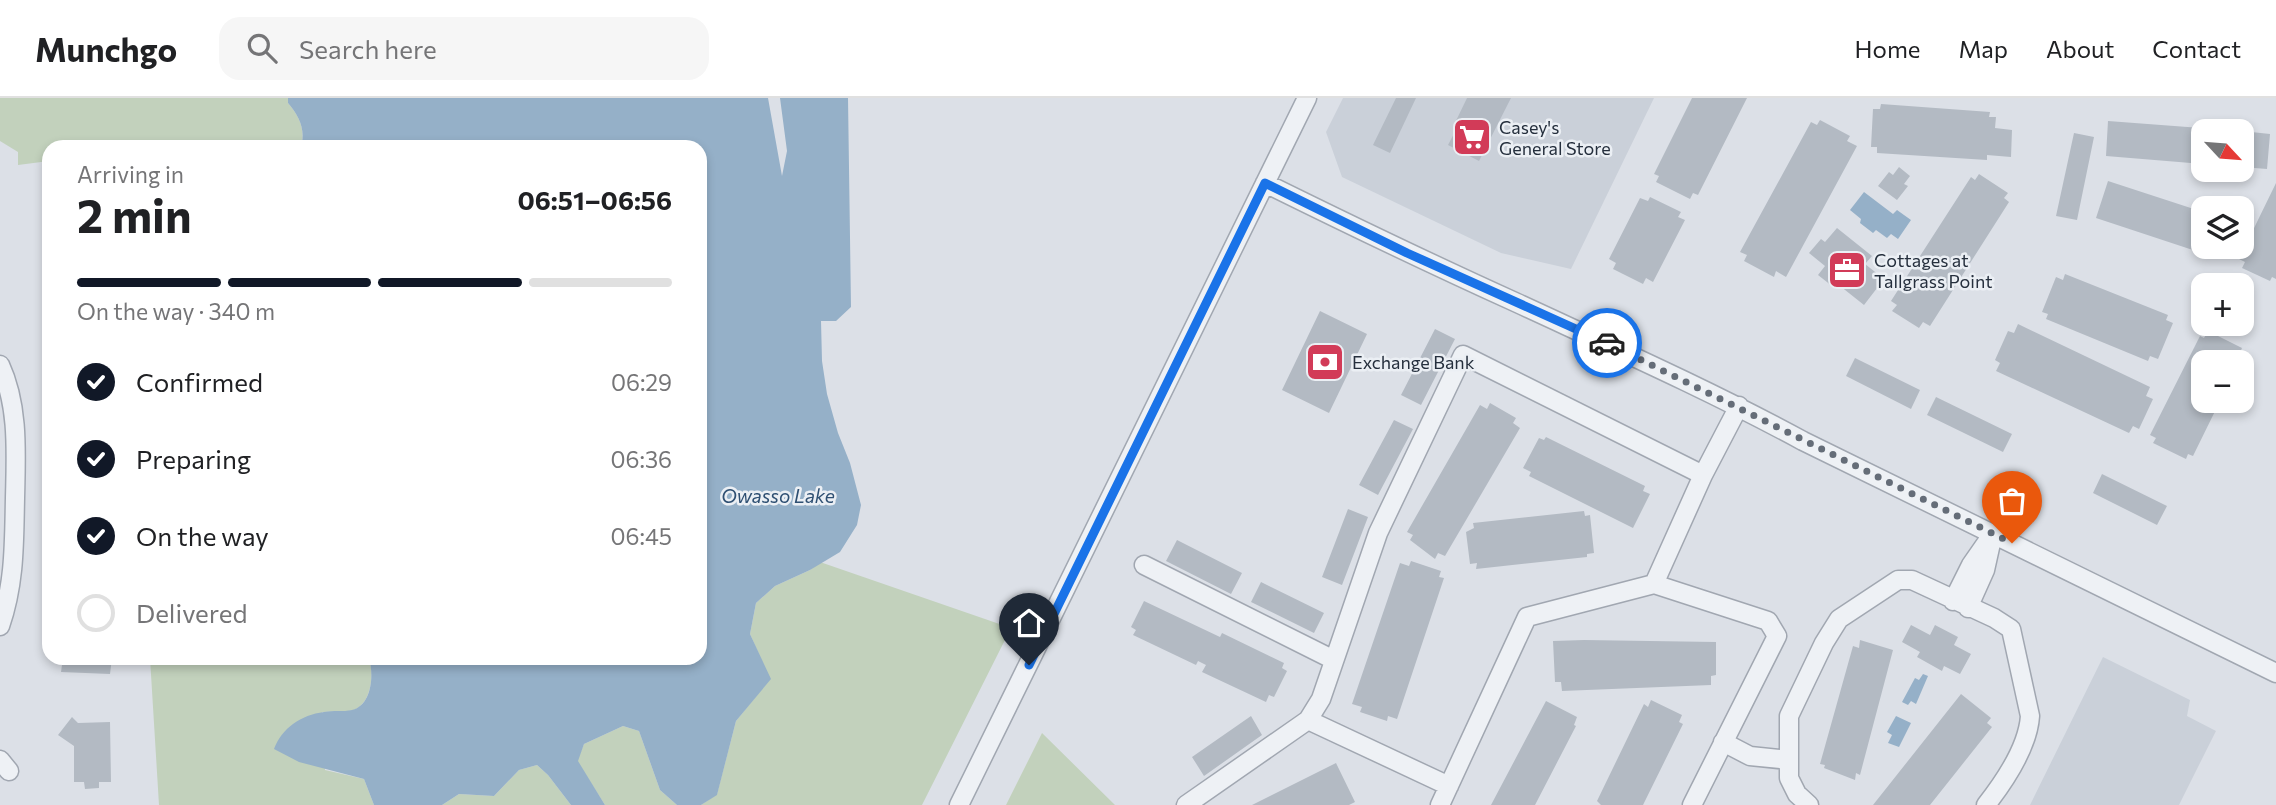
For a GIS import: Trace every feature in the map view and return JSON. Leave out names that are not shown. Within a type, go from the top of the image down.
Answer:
[{"type":"street","points":[[959,805],[1307,98]]},
{"type":"street","points":[[1265,183],[1407,253],[1623,350],[1738,406],[1803,442],[2276,673]]},
{"type":"street","points":[[1186,805],[1308,720],[1321,699],[1378,533],[1463,355],[1703,475]]},
{"type":"street","points":[[0,365],[11,394],[8,502],[13,568],[11,589],[0,626]]},
{"type":"street","points":[[1654,584],[1703,475],[1738,406]]},
{"type":"street","points":[[1961,604],[1985,570],[1993,534]]},
{"type":"street","points":[[1144,565],[1334,660]]},
{"type":"street","points":[[1809,805],[1797,794],[1788,778],[1789,716],[1824,643],[1839,619],[1898,580],[1912,580],[1994,618],[2011,629],[2030,716],[2029,730],[2002,786],[1986,805]]},
{"type":"street","points":[[1440,805],[1527,617],[1654,584],[1768,621],[1777,636],[1692,805]]},
{"type":"street","points":[[1308,720],[1449,786]]},
{"type":"street","points":[[1723,742],[1750,756],[1789,760]]},
{"type":"shaded area","points":[[1343,98],[1654,98],[1571,269],[1501,253],[1342,177],[1326,132]]},
{"type":"shaded area","points":[[2103,657],[2190,700],[2187,716],[2216,731],[2179,805],[2030,805]]},
{"type":"green space","points":[[0,98],[288,98],[303,134],[302,140],[42,140],[42,162],[18,165],[18,152],[0,141]]},
{"type":"green space","points":[[820,562],[1011,628],[922,805],[701,805],[717,794],[736,721],[770,679],[750,634],[756,603],[775,586],[810,570]]},
{"type":"green space","points":[[150,665],[370,665],[370,686],[361,705],[348,711],[322,712],[325,770],[364,779],[374,805],[159,805]]},
{"type":"green space","points":[[623,726],[639,731],[660,790],[677,805],[605,805],[577,761],[584,744]]},
{"type":"green space","points":[[1042,733],[1115,805],[1006,805]]},
{"type":"green space","points":[[537,765],[571,805],[442,805],[459,794],[494,796],[519,770]]},
{"type":"water","name":"Owasso Lake","points":[[288,98],[768,98],[782,176],[787,151],[780,98],[848,98],[851,307],[836,321],[821,321],[822,361],[827,394],[861,505],[857,525],[840,552],[775,586],[756,603],[750,634],[771,679],[736,721],[717,795],[701,805],[677,805],[660,790],[639,731],[623,726],[584,744],[578,761],[605,805],[571,805],[537,765],[519,770],[494,796],[459,794],[442,805],[374,805],[364,779],[299,762],[274,749],[287,729],[300,719],[359,707],[370,688],[370,665],[707,665],[707,140],[302,140],[298,118],[288,103]]},
{"type":"water","points":[[1864,192],[1893,214],[1897,210],[1911,220],[1898,239],[1891,234],[1887,238],[1876,230],[1873,233],[1860,223],[1861,219],[1850,210]]},
{"type":"water","points":[[1923,674],[1928,676],[1916,704],[1911,701],[1908,705],[1902,702],[1915,678],[1919,680]]},
{"type":"water","points":[[1896,716],[1911,723],[1899,747],[1888,743],[1892,735],[1887,732]]},
{"type":"building","points":[[1396,98],[1416,98],[1390,153],[1373,145]]},
{"type":"building","name":"Casey's General Store","points":[[1467,98],[1511,98],[1479,161],[1448,145],[1457,128],[1453,127]]},
{"type":"building","points":[[1692,98],[1747,98],[1698,195],[1693,193],[1690,199],[1656,182],[1659,176],[1654,174]]},
{"type":"building","points":[[1881,104],[1990,112],[1989,117],[1996,117],[1995,128],[2012,130],[2011,157],[1987,155],[1987,160],[1877,153],[1877,147],[1871,147],[1873,109],[1880,109]]},
{"type":"building","points":[[1820,120],[1850,136],[1847,141],[1857,146],[1786,277],[1776,271],[1774,277],[1744,261],[1747,255],[1740,252],[1811,122],[1817,125]]},
{"type":"building","points":[[2108,121],[2191,127],[2191,163],[2106,156]]},
{"type":"building","points":[[2254,132],[2270,134],[2267,169],[2254,168]]},
{"type":"building","points":[[2074,133],[2094,137],[2077,220],[2056,216]]},
{"type":"building","points":[[1899,167],[1910,176],[1904,184],[1908,186],[1897,200],[1878,186],[1889,172],[1893,175]]},
{"type":"building","points":[[1979,174],[2008,193],[2004,198],[2009,202],[1930,326],[1923,322],[1919,328],[1892,311],[1897,305],[1891,301],[1971,177],[1975,180]]},
{"type":"building","points":[[2108,181],[2191,208],[2191,249],[2096,218]]},
{"type":"building","points":[[2276,183],[2276,279],[2272,277],[2270,281],[2242,268],[2245,262],[2239,259],[2254,259],[2254,228]]},
{"type":"building","points":[[1650,197],[1681,212],[1678,217],[1685,220],[1653,282],[1646,278],[1643,284],[1613,269],[1616,263],[1609,259],[1640,198],[1648,201]]},
{"type":"building","name":"Cottages at Tallgrass Point","points":[[1837,228],[1872,256],[1865,264],[1884,279],[1864,305],[1835,282],[1832,286],[1818,275],[1825,266],[1809,253],[1821,239],[1825,242]]},
{"type":"building","points":[[2065,274],[2168,315],[2166,320],[2173,323],[2158,359],[2150,356],[2148,361],[2046,319],[2048,314],[2042,312],[2056,277],[2063,280]]},
{"type":"building","name":"Exchange Bank","points":[[1320,311],[1367,334],[1329,413],[1282,390]]},
{"type":"building","points":[[2018,324],[2150,387],[2146,396],[2153,399],[2139,429],[2133,426],[2129,433],[1996,371],[2000,363],[1995,360],[2008,331],[2014,333]]},
{"type":"building","points":[[1435,329],[1455,339],[1421,405],[1401,395]]},
{"type":"building","points":[[2200,336],[2218,336],[2242,348],[2193,350]]},
{"type":"building","points":[[2191,354],[2191,413],[2214,413],[2193,456],[2188,454],[2186,459],[2153,443],[2156,438],[2150,435]]},
{"type":"building","points":[[1855,358],[1920,390],[1911,409],[1846,376]]},
{"type":"building","points":[[1936,397],[2012,434],[2003,452],[1927,415]]},
{"type":"building","points":[[1490,403],[1516,418],[1513,423],[1520,428],[1445,556],[1438,553],[1435,559],[1410,540],[1413,535],[1407,532],[1480,405],[1487,409]]},
{"type":"building","points":[[1394,420],[1413,429],[1378,495],[1359,485]]},
{"type":"building","points":[[1546,437],[1645,486],[1643,491],[1650,494],[1633,528],[1529,476],[1531,472],[1523,468],[1539,438],[1544,440]]},
{"type":"building","points":[[2102,474],[2167,506],[2157,525],[2093,493]]},
{"type":"building","points":[[1348,509],[1368,517],[1342,585],[1322,577]]},
{"type":"building","points":[[1584,511],[1585,516],[1590,515],[1594,553],[1587,554],[1587,557],[1476,569],[1477,563],[1470,564],[1466,532],[1474,528],[1473,523]]},
{"type":"building","points":[[1177,540],[1242,573],[1231,594],[1166,561]]},
{"type":"building","points":[[1411,561],[1441,571],[1439,577],[1444,578],[1397,719],[1388,716],[1387,721],[1360,712],[1362,707],[1352,704],[1400,563],[1409,566]]},
{"type":"building","points":[[1261,582],[1324,613],[1314,633],[1251,602]]},
{"type":"building","points":[[1144,601],[1220,637],[1222,633],[1284,663],[1282,668],[1287,671],[1274,697],[1269,695],[1266,702],[1202,672],[1206,665],[1198,661],[1196,665],[1133,635],[1136,630],[1131,627]]},
{"type":"building","points":[[1911,625],[1930,635],[1935,625],[1958,637],[1954,645],[1971,654],[1960,674],[1944,666],[1942,671],[1917,657],[1920,652],[1902,642]]},
{"type":"building","points":[[1860,640],[1893,650],[1860,775],[1856,773],[1855,780],[1820,764],[1853,646],[1859,648]]},
{"type":"building","points":[[1553,641],[1716,642],[1716,675],[1711,676],[1711,685],[1562,691],[1561,682],[1555,682]]},
{"type":"building","points":[[62,665],[111,665],[110,674],[61,672]]},
{"type":"building","points":[[1961,694],[1991,718],[1987,723],[1992,727],[1930,805],[1873,805]]},
{"type":"building","points":[[1651,700],[1682,715],[1679,722],[1683,724],[1643,805],[1601,805],[1597,801],[1644,704],[1648,707]]},
{"type":"building","points":[[1546,701],[1577,717],[1576,726],[1535,805],[1491,805]]},
{"type":"building","points":[[1251,716],[1262,735],[1204,776],[1192,757]]},
{"type":"building","points":[[72,717],[78,723],[110,722],[111,782],[99,782],[99,788],[85,789],[84,782],[74,782],[74,746],[58,735]]},
{"type":"building","points":[[1336,763],[1355,802],[1349,805],[1252,805]]},
{"type":"way so far","points":[[1607,343],[2012,543]]},
{"type":"place","name":"Casey's General Store","points":[[1472,137]]},
{"type":"place","name":"Cottages at Tallgrass Point","points":[[1847,270]]},
{"type":"place","name":"Exchange Bank","points":[[1325,362]]},
{"type":"route","points":[[1029,665],[1265,183],[1407,253],[1607,343]]}]
